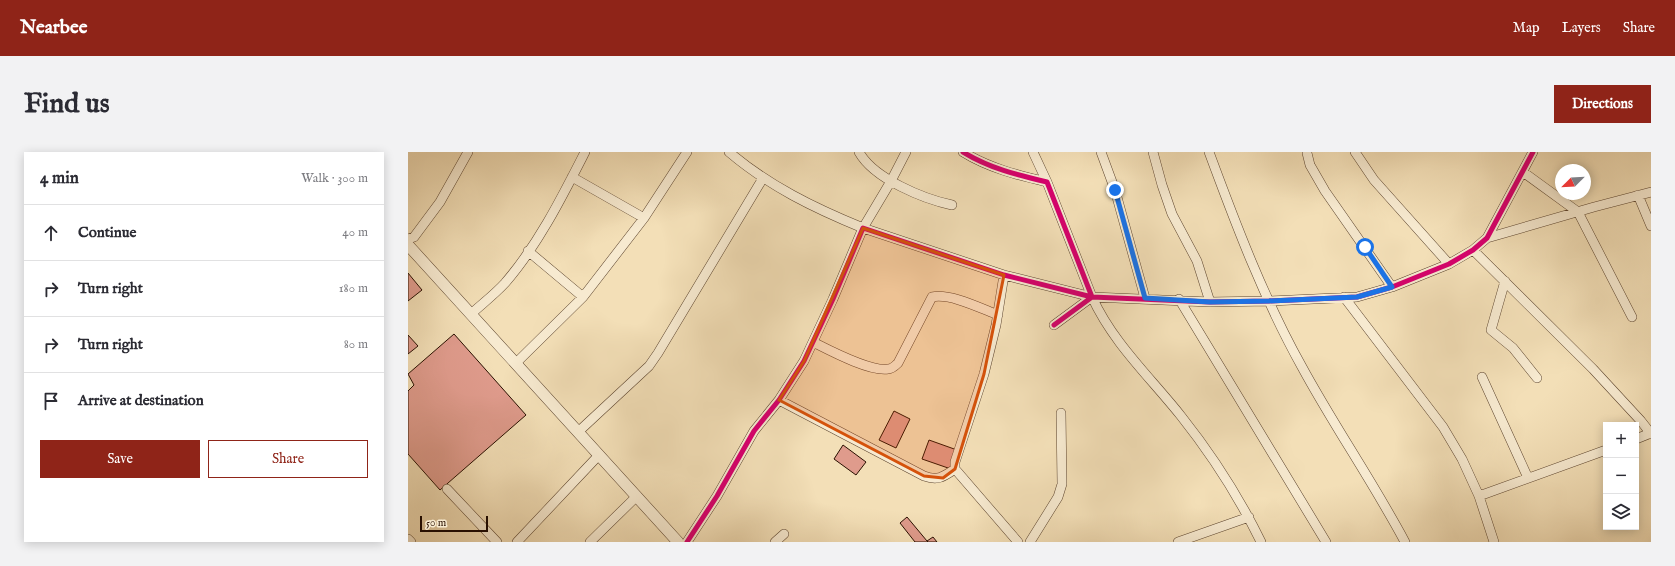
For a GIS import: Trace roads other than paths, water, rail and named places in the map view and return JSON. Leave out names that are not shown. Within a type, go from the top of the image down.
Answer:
[{"type":"street","points":[[408,239],[414,237],[440,202],[468,152]]},
{"type":"street","points":[[471,314],[505,283],[528,251],[556,208],[585,152]]},
{"type":"street","points":[[516,363],[583,297],[644,218],[687,152]]},
{"type":"street","points":[[729,152],[751,171],[792,196],[862,228],[1004,276],[1092,297],[1178,299],[1210,302],[1357,297],[1392,287],[1450,264],[1473,250],[1487,238],[1533,152]]},
{"type":"street","points":[[859,152],[877,173],[891,181],[942,203],[952,205]]},
{"type":"street","points":[[687,542],[717,496],[754,431],[779,400],[804,361],[833,299],[862,228],[891,181],[906,152]]},
{"type":"street","points":[[963,152],[979,162],[1047,182]]},
{"type":"street","points":[[1033,152],[1047,182],[1092,297],[1108,326],[1146,376],[1181,416],[1214,460],[1249,517],[1261,542]]},
{"type":"street","points":[[1101,152],[1115,190],[1145,298]]},
{"type":"street","points":[[1153,152],[1172,214],[1197,261],[1210,302]]},
{"type":"street","points":[[1209,152],[1269,301],[1301,366],[1405,542]]},
{"type":"street","points":[[1354,152],[1374,180],[1450,264]]},
{"type":"street","points":[[1307,153],[1310,165],[1325,191],[1392,287]]},
{"type":"street","points":[[1523,172],[1578,212],[1632,317]]},
{"type":"street","points":[[572,177],[644,218]]},
{"type":"street","points":[[578,432],[649,366],[763,178]]},
{"type":"street","points":[[1487,238],[1651,192]]},
{"type":"street","points":[[1638,195],[1651,226]]},
{"type":"street","points":[[408,245],[678,542]]},
{"type":"street","points":[[1473,250],[1592,369],[1651,434],[1639,438]]},
{"type":"street","points":[[528,251],[583,297]]},
{"type":"street","points":[[1004,276],[998,315],[984,374],[955,462],[955,469],[1018,542]]},
{"type":"street","points":[[1504,281],[1490,330],[1513,348],[1537,378]]},
{"type":"street","points":[[813,342],[857,363],[886,370],[892,368],[898,363],[932,297],[940,296],[950,298],[998,315]]},
{"type":"street","points":[[1054,325],[1092,297]]},
{"type":"street","points":[[1344,298],[1443,427],[1462,459],[1478,496],[1494,542]]},
{"type":"street","points":[[1178,299],[1326,542]]},
{"type":"street","points":[[1482,377],[1528,478]]},
{"type":"street","points":[[779,400],[933,480],[942,478],[955,469]]},
{"type":"street","points":[[1030,542],[1058,497],[1062,484],[1061,413]]},
{"type":"street","points":[[1478,496],[1603,451]]},
{"type":"street","points":[[517,542],[599,455]]},
{"type":"street","points":[[447,489],[497,542]]},
{"type":"street","points":[[590,542],[636,496]]},
{"type":"street","points":[[1178,542],[1249,517]]},
{"type":"street","points":[[775,542],[784,534]]},
{"type":"street","points":[[408,538],[411,542]]}]
